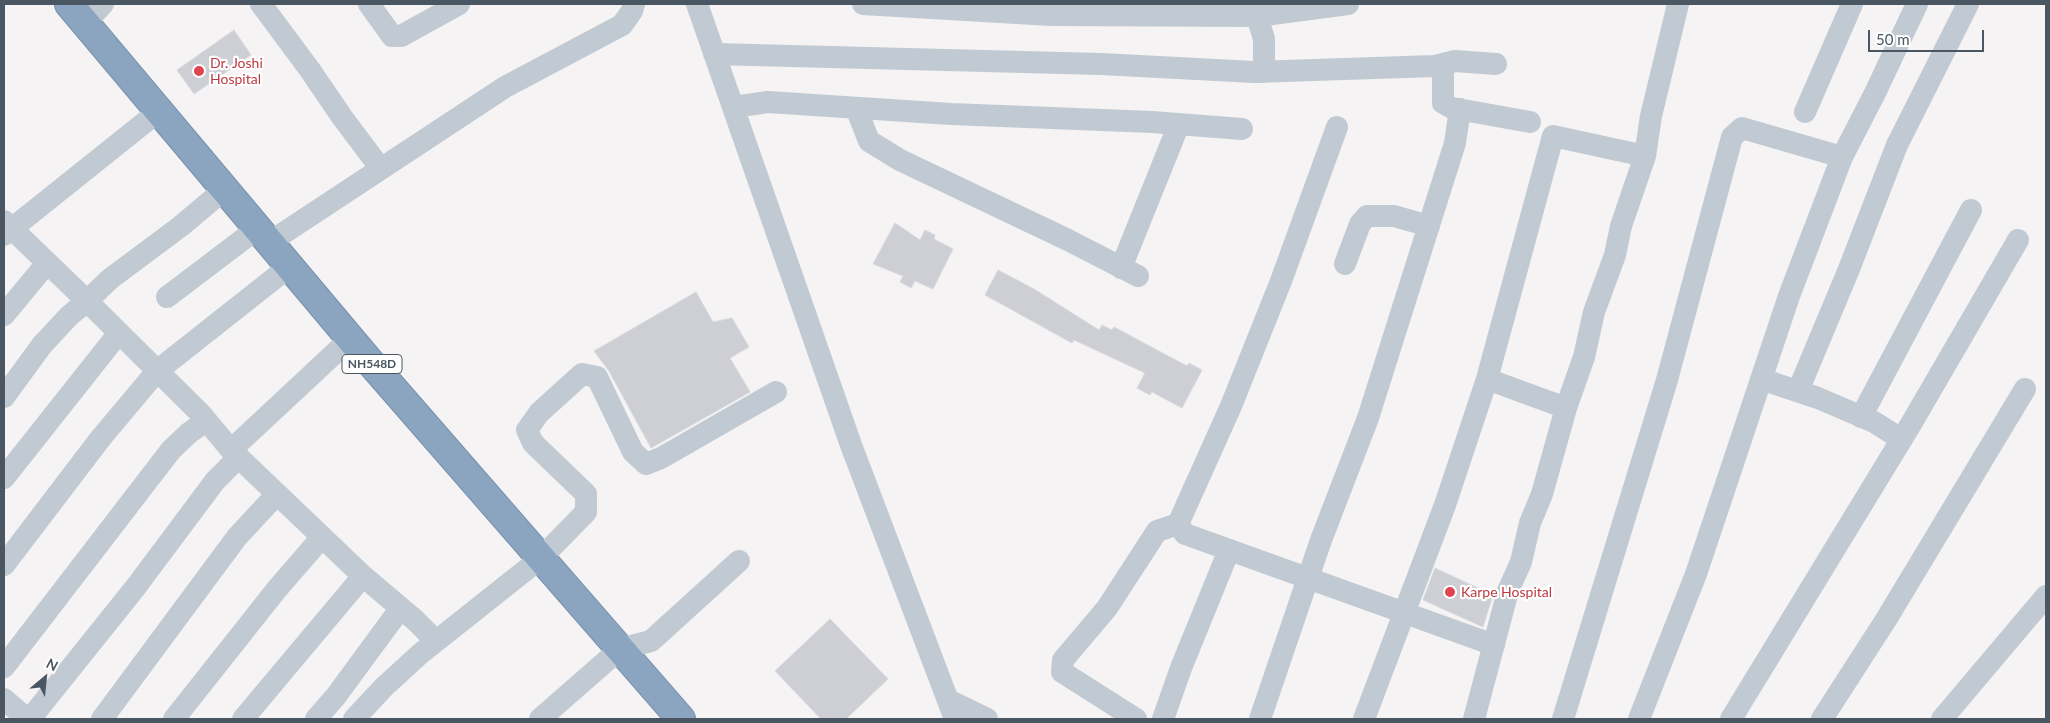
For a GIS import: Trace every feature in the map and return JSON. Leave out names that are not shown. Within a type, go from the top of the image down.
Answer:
[{"type":"highway","name":"NH548D","points":[[86,10],[159,111],[351,338],[681,719]]},
{"type":"street","points":[[261,4],[381,169]]},
{"type":"street","points":[[369,4],[392,36],[401,36],[459,4]]},
{"type":"street","points":[[167,297],[264,235],[381,169],[505,87],[622,25],[632,11],[634,4]]},
{"type":"street","points":[[697,4],[851,445],[952,710],[987,719]]},
{"type":"street","points":[[863,4],[1051,15],[1257,10],[1348,4]]},
{"type":"street","points":[[1805,112],[1852,4]]},
{"type":"street","points":[[1639,719],[1696,574],[1789,296],[1842,157],[1918,4]]},
{"type":"street","points":[[1798,391],[1849,269],[1897,144],[1968,4]]},
{"type":"street","points":[[1474,719],[1508,591],[1521,562],[1530,523],[1542,494],[1566,408],[1584,357],[1594,312],[1615,255],[1621,226],[1644,156],[1672,5]]},
{"type":"street","points":[[1257,10],[1264,39],[1264,72]]},
{"type":"street","points":[[714,54],[1101,64],[1264,72],[1443,64],[1455,61],[1496,64]]},
{"type":"street","points":[[1443,64],[1443,103],[1460,110],[1530,122]]},
{"type":"street","points":[[733,107],[768,102],[951,114],[1179,124],[1242,129]]},
{"type":"street","points":[[856,108],[868,140],[892,155],[1130,272],[1179,124]]},
{"type":"street","points":[[1260,719],[1308,579],[1368,418],[1455,143],[1460,110]]},
{"type":"street","points":[[159,111],[6,228],[87,301],[277,494],[363,576],[436,641]]},
{"type":"street","points":[[1136,719],[1062,672],[1064,660],[1107,608],[1157,531],[1178,524],[1230,406],[1281,281],[1337,127]]},
{"type":"street","points":[[1563,719],[1667,380],[1732,137],[1742,128],[1842,157]]},
{"type":"street","points":[[1364,719],[1445,505],[1486,379],[1553,136],[1644,156]]},
{"type":"street","points":[[4,396],[42,345],[69,316],[110,279],[181,226],[225,189]]},
{"type":"street","points":[[1861,417],[1971,210]]},
{"type":"street","points":[[1345,264],[1360,224],[1368,216],[1394,216],[1429,226]]},
{"type":"street","points":[[1731,719],[1901,439],[2018,240]]},
{"type":"street","points":[[4,315],[47,263]]},
{"type":"street","points":[[4,565],[100,439],[157,372],[290,266]]},
{"type":"street","points":[[4,478],[118,334]]},
{"type":"street","points":[[4,699],[29,719],[135,588],[235,453],[351,338]]},
{"type":"street","points":[[354,719],[384,687],[436,641],[541,558],[586,512],[586,494],[533,443],[527,430],[539,413],[582,374],[597,377],[633,452],[646,464],[661,458],[776,392]]},
{"type":"street","points":[[1486,379],[1566,408]]},
{"type":"street","points":[[1761,379],[1798,391],[1861,417],[1901,439]]},
{"type":"street","points":[[1822,719],[1887,618],[2025,389]]},
{"type":"street","points":[[4,667],[171,450],[189,433],[206,421]]},
{"type":"street","points":[[102,719],[237,537],[277,494]]},
{"type":"street","points":[[1178,524],[1185,534],[1494,645]]},
{"type":"street","points":[[174,719],[271,596],[322,537]]},
{"type":"street","points":[[1163,719],[1181,668],[1229,550]]},
{"type":"street","points":[[540,719],[620,649],[651,641],[739,561]]},
{"type":"street","points":[[243,719],[363,576]]},
{"type":"street","points":[[1942,719],[2046,596]]},
{"type":"street","points":[[316,719],[336,696],[400,609]]},
{"type":"building","points":[[234,30],[251,55],[194,94],[177,70]]},
{"type":"building","points":[[895,223],[920,240],[925,230],[935,235],[934,239],[953,249],[933,289],[915,281],[911,288],[900,282],[903,276],[873,264]]},
{"type":"building","points":[[998,270],[1034,289],[1099,330],[1102,325],[1112,330],[1114,327],[1187,366],[1189,363],[1202,370],[1182,408],[1152,392],[1150,395],[1137,388],[1145,373],[1074,340],[1072,343],[985,295]]},
{"type":"building","points":[[696,292],[713,322],[732,318],[749,347],[730,358],[750,392],[651,448],[609,371],[594,351]]},
{"type":"building","points":[[1435,568],[1493,595],[1483,627],[1423,600]]},
{"type":"building","points":[[830,619],[888,679],[846,719],[821,719],[775,671]]},
{"type":"place","name":"Dr. Joshi Hospital","points":[[199,71]]},
{"type":"place","name":"Karpe Hospital","points":[[1450,592]]}]
